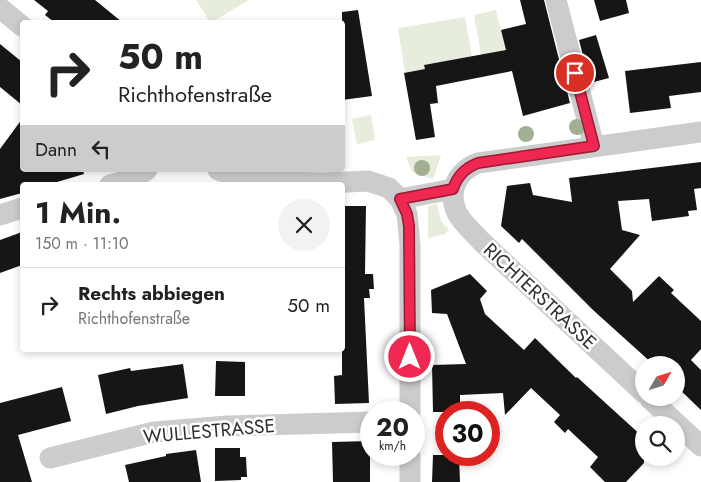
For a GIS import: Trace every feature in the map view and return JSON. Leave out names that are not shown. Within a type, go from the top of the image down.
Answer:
[{"type":"street","points":[[556,0],[594,146]]},
{"type":"street","points":[[0,8],[20,24]]},
{"type":"street","points":[[400,199],[453,189],[462,173],[469,166],[478,163],[701,132]]},
{"type":"street","points":[[121,182],[132,179],[144,172]]},
{"type":"street","points":[[224,172],[272,182]]},
{"type":"street","points":[[345,183],[368,181],[390,188],[400,199],[407,214],[410,245],[410,401]]},
{"type":"street","name":"RICHTERSTRASSE","points":[[453,189],[457,212],[464,223],[635,385]]},
{"type":"street","points":[[0,215],[20,209]]},
{"type":"street","points":[[658,406],[701,446]]},
{"type":"street","name":"WULLESTRASSE","points":[[50,458],[154,432],[226,426],[360,422]]},
{"type":"street","points":[[410,466],[410,482]]},
{"type":"green space","points":[[196,0],[249,0],[215,20],[209,20]]},
{"type":"green space","points":[[496,10],[506,50],[481,55],[474,15]]},
{"type":"green space","points":[[465,17],[472,57],[424,65],[425,69],[405,73],[398,28]]},
{"type":"green space","points":[[371,115],[375,140],[357,144],[352,119]]},
{"type":"green space","points":[[441,155],[433,179],[412,172],[406,157]]},
{"type":"green space","points":[[437,204],[441,221],[449,230],[445,234],[428,238],[428,206]]},
{"type":"building","points":[[34,0],[95,0],[120,20],[51,20],[45,15],[48,11]]},
{"type":"building","points":[[520,0],[544,0],[570,103],[523,116],[512,71],[436,86],[438,103],[430,104],[435,137],[416,140],[404,73],[425,69],[424,65],[506,50],[501,30],[526,24]]},
{"type":"building","points":[[594,0],[626,0],[629,13],[600,21]]},
{"type":"building","points":[[358,10],[372,96],[345,100],[345,20],[342,20],[342,12]]},
{"type":"building","points":[[596,35],[609,78],[590,83],[579,40]]},
{"type":"building","points":[[0,44],[20,60],[20,103],[0,87]]},
{"type":"building","points":[[701,62],[701,92],[669,96],[671,108],[630,113],[625,71]]},
{"type":"building","points":[[20,122],[20,172],[84,172],[84,174],[57,182],[20,182],[20,194],[0,199],[0,149]]},
{"type":"building","points":[[701,162],[701,188],[694,189],[697,210],[688,211],[689,216],[652,221],[649,199],[618,201],[622,230],[640,235],[610,269],[632,291],[633,302],[659,276],[674,290],[671,293],[701,321],[701,349],[691,360],[701,370],[701,410],[685,395],[685,356],[644,356],[593,310],[522,239],[519,243],[501,226],[507,186],[530,183],[533,195],[572,202],[569,178]]},
{"type":"building","points":[[345,206],[366,206],[365,274],[373,274],[374,289],[369,289],[370,298],[364,298],[369,401],[335,404],[334,376],[342,375],[342,352],[345,352]]},
{"type":"building","points":[[20,233],[20,266],[0,273],[0,240]]},
{"type":"building","points":[[470,274],[487,291],[480,299],[485,314],[524,350],[535,338],[576,378],[635,430],[635,466],[641,466],[626,482],[605,482],[590,467],[598,457],[568,429],[565,433],[554,422],[560,415],[531,388],[505,415],[503,393],[460,395],[460,401],[435,401],[435,412],[433,412],[432,365],[466,364],[447,314],[432,313],[431,290]]},
{"type":"building","points":[[216,361],[245,362],[245,396],[215,396]]},
{"type":"building","points":[[183,364],[188,398],[138,406],[106,414],[98,375],[130,368],[131,371]]},
{"type":"building","points":[[62,387],[71,421],[18,435],[32,482],[0,482],[0,403]]},
{"type":"building","points":[[360,441],[360,466],[370,466],[370,482],[333,482],[332,442]]},
{"type":"building","points":[[215,448],[240,448],[240,457],[246,457],[247,477],[241,477],[241,480],[215,481]]},
{"type":"building","points":[[196,450],[201,482],[129,482],[125,465],[166,456],[166,454]]},
{"type":"building","points":[[433,455],[435,455],[435,466],[459,466],[460,482],[432,482]]},
{"type":"route","points":[[410,357],[409,226],[407,214],[400,199],[453,189],[462,173],[469,166],[478,163],[594,146],[575,73]]}]
